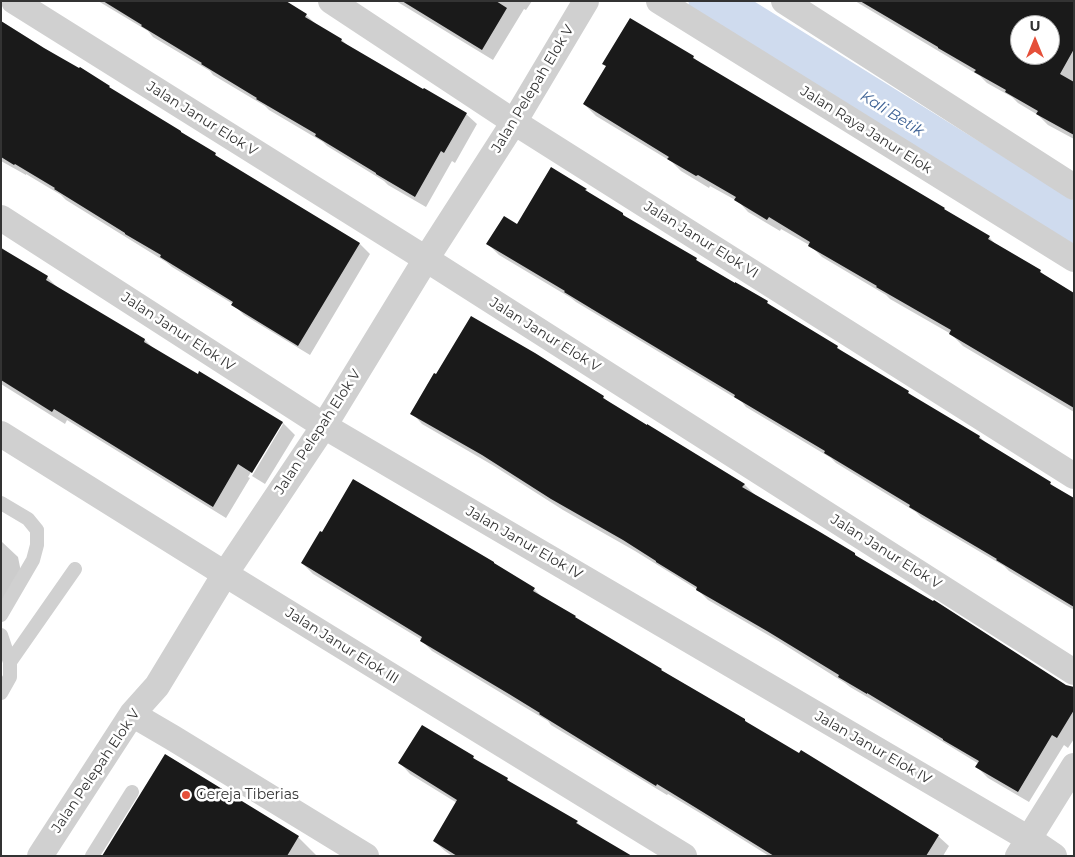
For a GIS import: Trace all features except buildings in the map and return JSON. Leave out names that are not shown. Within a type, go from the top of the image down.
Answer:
[{"type":"street","name":"Jalan Janur Elok V","points":[[14,1],[426,259],[1074,672]]},
{"type":"street","name":"Jalan Janur Elok VI","points":[[331,1],[514,122],[1074,476]]},
{"type":"street","name":"Jalan Pelepah Elok V","points":[[40,856],[132,714],[157,686],[226,574],[324,426],[426,259],[514,122],[586,1]]},
{"type":"street","name":"Jalan Raya Janur Elok","points":[[659,1],[1074,260]]},
{"type":"street","points":[[784,1],[1074,187]]},
{"type":"street","name":"Jalan Janur Elok IV","points":[[1,218],[324,426],[1023,847],[1054,856]]},
{"type":"street","name":"Jalan Janur Elok III","points":[[1,434],[684,856]]},
{"type":"street","points":[[132,714],[366,856]]},
{"type":"street","points":[[1023,847],[1074,766]]},
{"type":"lane","points":[[1,503],[28,519],[37,530],[37,545],[32,560],[1,615]]},
{"type":"lane","points":[[10,662],[75,569]]},
{"type":"lane","points":[[1,634],[10,662],[10,677],[1,693]]},
{"type":"lane","points":[[92,856],[132,792]]},
{"type":"waterway","name":"Kali Betik","points":[[711,1],[1074,227]]},
{"type":"place","name":"Gereja Tiberias","points":[[186,795]]}]
